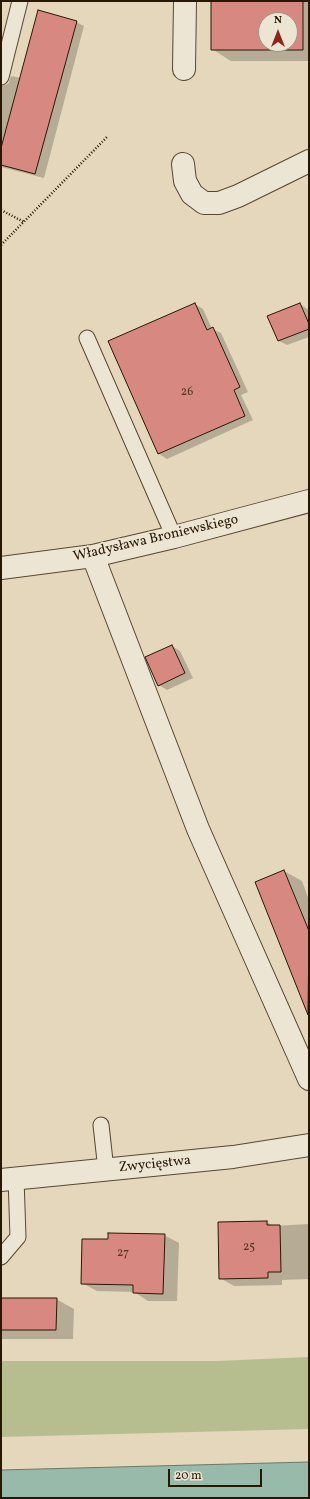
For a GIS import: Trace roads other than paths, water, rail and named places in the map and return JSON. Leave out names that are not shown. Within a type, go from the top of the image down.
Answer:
[{"type":"street","points":[[184,1],[184,69]]},
{"type":"street","points":[[183,164],[186,181],[192,194],[204,203],[219,203],[238,196],[309,161]]},
{"type":"street","name":"Władysława Broniewskiego","points":[[1,568],[93,556],[174,537],[309,501]]},
{"type":"street","points":[[93,556],[198,829],[309,1079]]},
{"type":"street","name":"Zwycięstwa","points":[[9,1179],[233,1157],[309,1145]]},
{"type":"lane","points":[[1,77],[20,1]]},
{"type":"lane","points":[[87,338],[174,537]]},
{"type":"lane","points":[[101,1124],[106,1170]]},
{"type":"lane","points":[[1,1257],[18,1237],[9,1179]]}]
